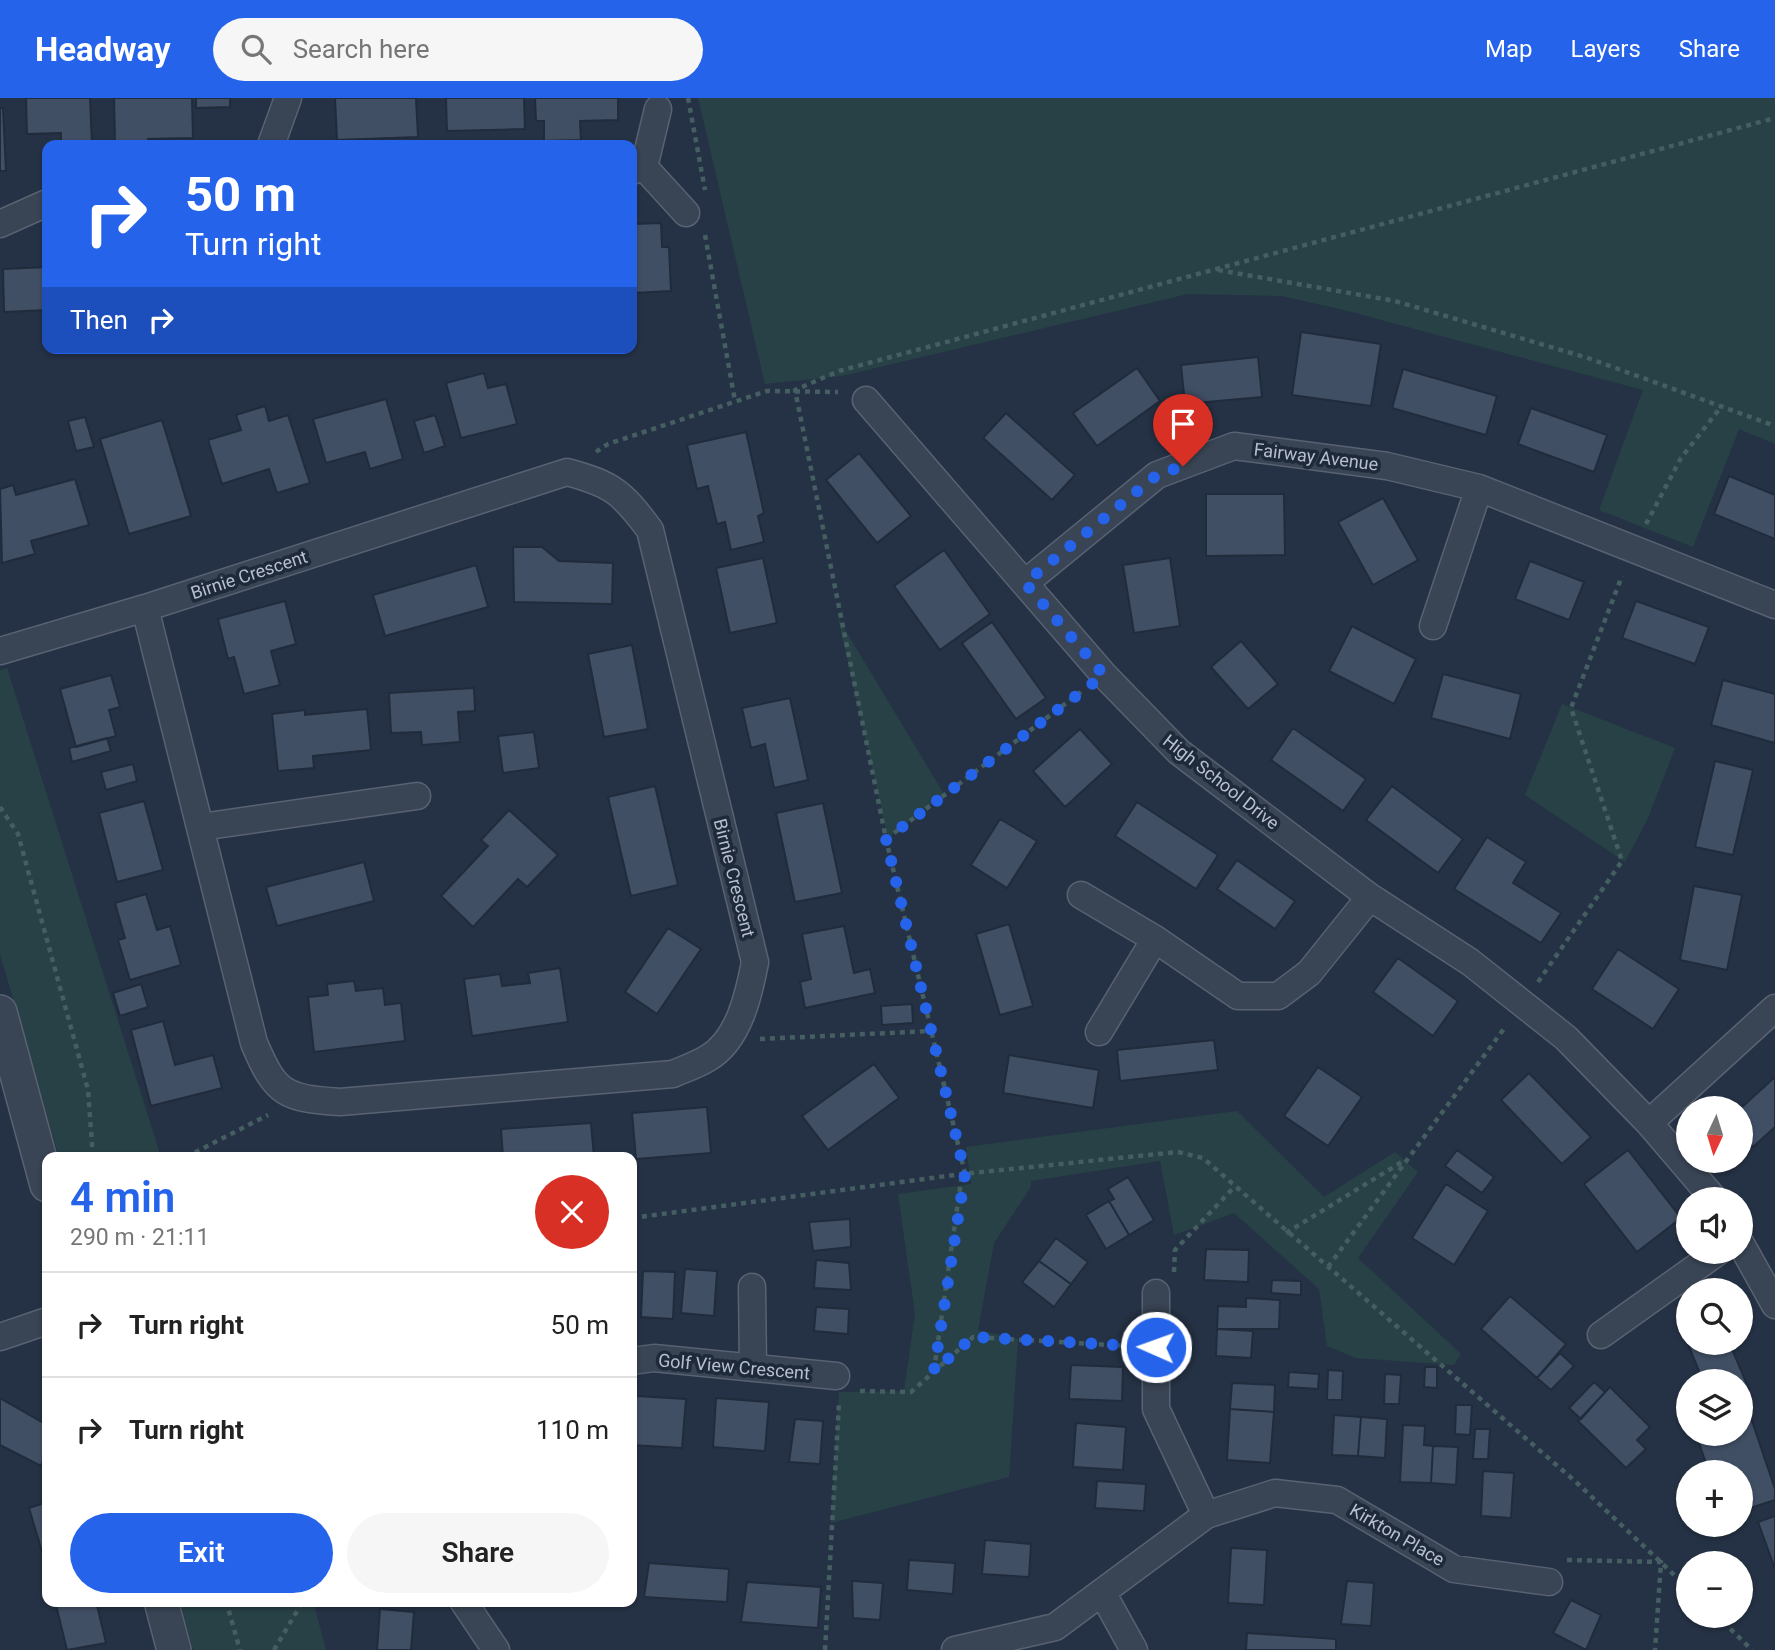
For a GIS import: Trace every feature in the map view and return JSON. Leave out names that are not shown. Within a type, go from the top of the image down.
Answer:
[{"type":"street","points":[[273,140],[288,98]]},
{"type":"street","points":[[658,110],[638,169],[699,213]]},
{"type":"street","points":[[0,224],[42,205]]},
{"type":"street","name":"High School Drive","points":[[866,400],[1104,675],[1179,752],[1370,897],[1470,962],[1566,1038],[1649,1123],[1704,1187]]},
{"type":"street","name":"Fairway Avenue","points":[[1025,583],[1157,475],[1234,446],[1387,466],[1479,488],[1775,605]]},
{"type":"street","name":"Birnie Crescent","points":[[0,651],[145,608],[566,472],[604,482],[632,506],[650,530],[755,962],[749,994],[726,1040],[710,1057],[673,1074],[340,1102],[299,1099],[287,1093]]},
{"type":"street","points":[[1433,626],[1479,488]]},
{"type":"street","points":[[145,608],[254,1043],[268,1076],[287,1093]]},
{"type":"street","points":[[201,827],[417,796]]},
{"type":"street","points":[[1081,895],[1155,939],[1238,996],[1278,996],[1310,973],[1370,897]]},
{"type":"street","points":[[1099,1032],[1155,939]]},
{"type":"street","points":[[1649,1123],[1775,1008]]},
{"type":"street","points":[[0,1012],[42,1167]]},
{"type":"street","points":[[1601,1335],[1701,1264]]},
{"type":"street","points":[[1752,1264],[1775,1305]]},
{"type":"street","points":[[752,1287],[753,1368]]},
{"type":"street","points":[[1156,1301],[1156,1409],[1206,1515]]},
{"type":"street","points":[[0,1338],[42,1323]]},
{"type":"street","name":"Golf View Crescent","points":[[637,1360],[654,1358],[753,1368],[837,1383]]},
{"type":"street","name":"Kirkton Place","points":[[955,1650],[1055,1628],[1206,1515],[1275,1493],[1337,1500],[1454,1569],[1552,1571]]},
{"type":"street","points":[[1103,1594],[1134,1650]]},
{"type":"street","points":[[163,1607],[174,1650]]},
{"type":"street","points":[[467,1607],[496,1650]]},
{"type":"path","points":[[688,98],[704,175],[699,213],[707,238],[735,401]]},
{"type":"path","points":[[795,390],[839,372],[1775,118]]},
{"type":"path","points":[[699,213],[707,238]]},
{"type":"path","points":[[1216,269],[1395,301],[1588,358],[1775,426]]},
{"type":"path","points":[[795,390],[886,839],[963,1174],[934,1371]]},
{"type":"path","points":[[566,472],[608,444],[767,391],[833,390],[866,400]]},
{"type":"path","points":[[1328,1267],[1521,1005],[1622,861],[1571,708],[1632,550],[1681,458],[1721,407]]},
{"type":"path","points":[[886,839],[1104,675]]},
{"type":"path","points":[[0,807],[18,834],[88,1090],[93,1152]]},
{"type":"path","points":[[726,1040],[930,1031]]},
{"type":"path","points":[[196,1152],[268,1115],[287,1093]]},
{"type":"path","points":[[637,1217],[963,1174],[1178,1152],[1203,1158],[1286,1233],[1567,1474],[1676,1576]]},
{"type":"path","points":[[1286,1233],[1408,1158]]},
{"type":"path","points":[[1156,1301],[1173,1281],[1175,1250],[1235,1186]]},
{"type":"path","points":[[825,1650],[837,1383],[911,1392],[973,1337],[1156,1347]]},
{"type":"path","points":[[1552,1571],[1661,1562]]},
{"type":"path","points":[[1655,1650],[1661,1562]]},
{"type":"path","points":[[228,1607],[240,1650]]},
{"type":"path","points":[[274,1650],[299,1607]]},
{"type":"path","points":[[1729,1628],[1752,1650]]},
{"type":"green space","points":[[698,98],[1775,98],[1775,444],[1739,429],[1693,547],[1599,510],[1643,390],[1344,310],[1281,296],[1188,294],[842,376],[765,384]]},
{"type":"green space","points":[[838,618],[944,794],[888,838]]},
{"type":"green space","points":[[7,668],[159,1152],[58,1152],[0,954],[0,670]]},
{"type":"green space","points":[[1562,704],[1675,748],[1648,818],[1625,862],[1525,795]]},
{"type":"green space","points":[[1237,1111],[1324,1197],[1395,1152],[1418,1172],[1358,1258],[1461,1354],[1454,1365],[1356,1358],[1327,1346],[1319,1289],[1234,1213],[1174,1235],[1160,1161],[1031,1181],[1031,1187],[994,1243],[978,1330],[1018,1339],[1009,1477],[831,1523],[839,1392],[904,1391],[915,1314],[898,1194],[971,1184],[966,1147]]},
{"type":"green space","points":[[182,1607],[315,1607],[326,1650],[193,1650]]},
{"type":"building","points":[[26,98],[90,98],[92,140],[61,140],[61,133],[27,134]]},
{"type":"building","points":[[114,98],[192,98],[193,138],[115,140]]},
{"type":"building","points":[[196,98],[230,98],[230,107],[196,108]]},
{"type":"building","points":[[335,98],[416,98],[418,137],[337,140]]},
{"type":"building","points":[[446,98],[524,98],[525,129],[447,131]]},
{"type":"building","points":[[535,98],[618,98],[618,120],[580,121],[581,140],[544,140],[544,121],[536,121]]},
{"type":"building","points":[[0,108],[3,108],[6,171],[0,171]]},
{"type":"building","points":[[661,223],[662,247],[669,247],[671,291],[637,293],[637,224]]},
{"type":"building","points":[[42,267],[42,310],[4,312],[3,269]]},
{"type":"building","points":[[1301,332],[1381,344],[1371,406],[1292,395]]},
{"type":"building","points":[[1258,357],[1262,397],[1185,404],[1181,365]]},
{"type":"building","points":[[1137,368],[1160,401],[1097,446],[1073,413]]},
{"type":"building","points":[[1403,369],[1497,396],[1486,435],[1392,408]]},
{"type":"building","points":[[484,373],[488,388],[506,384],[517,424],[461,438],[446,383]]},
{"type":"building","points":[[386,399],[403,459],[370,469],[365,452],[326,463],[313,419]]},
{"type":"building","points":[[265,406],[269,421],[288,415],[310,483],[277,493],[269,469],[222,484],[208,440],[241,430],[236,415]]},
{"type":"building","points":[[1531,408],[1607,435],[1594,472],[1518,444]]},
{"type":"building","points":[[1006,413],[1075,475],[1052,500],[983,438]]},
{"type":"building","points":[[435,415],[445,446],[424,453],[414,421]]},
{"type":"building","points":[[85,417],[94,447],[76,451],[68,421]]},
{"type":"building","points":[[162,420],[191,516],[129,534],[100,439]]},
{"type":"building","points":[[746,432],[764,513],[758,516],[764,542],[731,550],[725,522],[717,524],[708,486],[697,489],[687,445]]},
{"type":"building","points":[[859,453],[911,516],[877,543],[826,480]]},
{"type":"building","points":[[1729,476],[1775,495],[1775,539],[1714,514]]},
{"type":"building","points":[[75,479],[89,525],[31,541],[35,554],[2,563],[0,489],[13,485],[16,495]]},
{"type":"building","points":[[1206,494],[1284,494],[1285,555],[1206,556]]},
{"type":"building","points":[[1383,498],[1418,560],[1373,585],[1338,522]]},
{"type":"building","points":[[513,547],[542,547],[559,561],[613,563],[612,604],[514,602]]},
{"type":"building","points":[[944,550],[990,614],[940,650],[894,586]]},
{"type":"building","points":[[763,558],[777,623],[730,633],[716,568]]},
{"type":"building","points":[[1170,558],[1180,626],[1134,633],[1123,565]]},
{"type":"building","points":[[1530,561],[1584,582],[1569,620],[1515,599]]},
{"type":"building","points":[[476,565],[488,607],[385,636],[373,595]]},
{"type":"building","points":[[285,601],[296,644],[271,651],[280,685],[244,694],[234,657],[228,659],[218,619]]},
{"type":"building","points":[[1636,601],[1709,627],[1695,664],[1622,638]]},
{"type":"building","points":[[992,622],[1046,698],[1016,719],[962,643]]},
{"type":"building","points":[[1352,626],[1416,659],[1394,704],[1329,671]]},
{"type":"building","points":[[1241,641],[1278,684],[1248,709],[1211,667]]},
{"type":"building","points":[[632,645],[648,729],[604,737],[588,654]]},
{"type":"building","points":[[1443,674],[1521,694],[1510,739],[1431,718]]},
{"type":"building","points":[[111,675],[120,707],[109,710],[116,736],[76,747],[60,689]]},
{"type":"building","points":[[1723,680],[1775,694],[1775,743],[1711,725]]},
{"type":"building","points":[[474,688],[475,711],[458,712],[460,742],[422,745],[421,732],[391,733],[389,693]]},
{"type":"building","points":[[790,698],[808,780],[774,788],[765,744],[751,748],[742,708]]},
{"type":"building","points":[[367,709],[371,750],[313,756],[314,768],[278,771],[272,714],[305,710],[305,715]]},
{"type":"building","points":[[1293,728],[1366,779],[1343,811],[1271,760]]},
{"type":"building","points":[[1080,729],[1112,764],[1065,807],[1033,771]]},
{"type":"building","points":[[534,732],[539,768],[503,773],[498,736]]},
{"type":"building","points":[[107,738],[111,751],[72,762],[69,748]]},
{"type":"building","points":[[1715,761],[1753,770],[1733,855],[1695,847]]},
{"type":"building","points":[[133,764],[137,781],[106,790],[101,772]]},
{"type":"building","points":[[655,786],[678,885],[631,896],[608,797]]},
{"type":"building","points":[[1392,786],[1463,839],[1438,873],[1366,820]]},
{"type":"building","points":[[144,801],[163,870],[117,882],[99,813]]},
{"type":"building","points":[[1137,802],[1218,855],[1196,889],[1115,836]]},
{"type":"building","points":[[823,803],[842,893],[795,902],[776,813]]},
{"type":"building","points":[[509,810],[558,855],[527,887],[518,879],[473,927],[441,896],[488,846],[481,840]]},
{"type":"building","points":[[1000,819],[1037,841],[1007,888],[971,865]]},
{"type":"building","points":[[1487,837],[1526,862],[1513,883],[1561,913],[1541,943],[1454,889]]},
{"type":"building","points":[[1237,860],[1295,901],[1275,929],[1217,889]]},
{"type":"building","points":[[364,862],[374,901],[277,926],[266,887]]},
{"type":"building","points":[[1694,886],[1742,895],[1727,970],[1680,960]]},
{"type":"building","points":[[146,894],[157,930],[170,926],[181,965],[130,980],[118,940],[125,938],[115,903]]},
{"type":"building","points":[[1009,924],[1033,1006],[1000,1015],[976,934]]},
{"type":"building","points":[[844,926],[854,973],[870,969],[875,993],[805,1008],[800,982],[811,979],[802,934]]},
{"type":"building","points":[[668,928],[701,949],[657,1014],[625,992]]},
{"type":"building","points":[[1618,949],[1679,989],[1653,1029],[1592,989]]},
{"type":"building","points":[[1398,958],[1458,1001],[1433,1036],[1373,992]]},
{"type":"building","points":[[560,968],[568,1022],[472,1036],[464,979],[500,974],[502,986],[530,983],[528,973]]},
{"type":"building","points":[[354,981],[356,991],[383,988],[385,1005],[401,1003],[405,1041],[314,1052],[308,997],[328,995],[327,984]]},
{"type":"building","points":[[141,984],[148,1007],[120,1016],[113,993]]},
{"type":"building","points":[[912,1004],[913,1023],[882,1025],[881,1006]]},
{"type":"building","points":[[163,1021],[175,1065],[213,1055],[222,1088],[151,1106],[131,1030]]},
{"type":"building","points":[[1214,1040],[1218,1070],[1120,1081],[1117,1050]]},
{"type":"building","points":[[1009,1055],[1099,1070],[1093,1108],[1003,1093]]},
{"type":"building","points":[[874,1064],[899,1098],[828,1150],[802,1116]]},
{"type":"building","points":[[1318,1067],[1362,1097],[1328,1146],[1284,1116]]},
{"type":"building","points":[[1529,1073],[1591,1137],[1562,1164],[1501,1100]]},
{"type":"building","points":[[1775,1077],[1775,1127],[1754,1146],[1754,1096]]},
{"type":"building","points":[[707,1107],[711,1153],[637,1159],[632,1113]]},
{"type":"building","points":[[591,1123],[594,1152],[503,1152],[501,1129]]},
{"type":"building","points":[[1457,1150],[1494,1177],[1482,1193],[1445,1166]]},
{"type":"building","points":[[1628,1150],[1676,1212],[1676,1222],[1637,1252],[1584,1184]]},
{"type":"building","points":[[1128,1177],[1154,1220],[1129,1235],[1109,1201],[1114,1199],[1108,1189]]},
{"type":"building","points":[[1446,1184],[1488,1211],[1454,1265],[1412,1238]]},
{"type":"building","points":[[1109,1201],[1129,1235],[1106,1249],[1086,1215]]},
{"type":"building","points":[[850,1219],[851,1247],[813,1251],[809,1222]]},
{"type":"building","points":[[1056,1238],[1088,1262],[1071,1284],[1039,1261]]},
{"type":"building","points":[[1206,1249],[1249,1250],[1248,1282],[1204,1280]]},
{"type":"building","points":[[816,1260],[849,1263],[851,1290],[814,1288]]},
{"type":"building","points":[[1039,1261],[1071,1284],[1054,1307],[1022,1282]]},
{"type":"building","points":[[685,1269],[717,1271],[714,1316],[681,1313]]},
{"type":"building","points":[[643,1271],[675,1272],[673,1319],[641,1317]]},
{"type":"building","points":[[1272,1280],[1301,1281],[1301,1295],[1271,1293]]},
{"type":"building","points":[[1510,1296],[1566,1344],[1537,1378],[1481,1329]]},
{"type":"building","points":[[1246,1298],[1280,1300],[1279,1329],[1217,1329],[1218,1306],[1246,1307]]},
{"type":"building","points":[[816,1307],[849,1309],[848,1334],[814,1331]]},
{"type":"building","points":[[1217,1329],[1253,1331],[1251,1358],[1216,1356]]},
{"type":"building","points":[[1560,1353],[1574,1366],[1551,1390],[1537,1378]]},
{"type":"building","points":[[1692,1355],[1735,1355],[1740,1369],[1698,1369]]},
{"type":"building","points":[[1071,1365],[1123,1367],[1122,1401],[1069,1399]]},
{"type":"building","points":[[1425,1367],[1437,1367],[1437,1388],[1424,1387]]},
{"type":"building","points":[[1328,1370],[1343,1371],[1342,1400],[1327,1400]]},
{"type":"building","points":[[1289,1372],[1319,1374],[1318,1389],[1288,1387]]},
{"type":"building","points":[[1385,1374],[1401,1375],[1399,1404],[1384,1404]]},
{"type":"building","points":[[1594,1382],[1605,1392],[1581,1419],[1569,1408]]},
{"type":"building","points":[[1232,1383],[1275,1385],[1274,1412],[1230,1409]]},
{"type":"building","points":[[1610,1387],[1650,1427],[1637,1440],[1646,1449],[1626,1468],[1578,1421]]},
{"type":"building","points":[[637,1396],[686,1399],[682,1448],[637,1445]]},
{"type":"building","points":[[0,1398],[42,1422],[41,1466],[0,1445]]},
{"type":"building","points":[[716,1398],[769,1402],[765,1451],[713,1447]]},
{"type":"building","points":[[1456,1405],[1472,1405],[1470,1435],[1455,1434]]},
{"type":"building","points":[[1230,1409],[1274,1412],[1270,1463],[1227,1460]]},
{"type":"building","points":[[1334,1415],[1361,1417],[1358,1456],[1332,1455]]},
{"type":"building","points":[[1361,1417],[1387,1419],[1385,1458],[1358,1456]]},
{"type":"building","points":[[795,1419],[823,1421],[820,1464],[789,1462]]},
{"type":"building","points":[[1076,1423],[1126,1427],[1123,1470],[1073,1467]]},
{"type":"building","points":[[1753,1424],[1775,1489],[1775,1500],[1753,1507],[1753,1460],[1705,1460],[1700,1446],[1753,1446]]},
{"type":"building","points":[[1403,1425],[1425,1426],[1424,1445],[1433,1446],[1431,1483],[1400,1482]]},
{"type":"building","points":[[1475,1429],[1490,1429],[1488,1459],[1473,1459]]},
{"type":"building","points":[[1433,1446],[1458,1447],[1456,1485],[1431,1483]]},
{"type":"building","points":[[1483,1471],[1514,1473],[1511,1518],[1481,1516]]},
{"type":"building","points":[[1097,1481],[1146,1484],[1144,1511],[1095,1508]]},
{"type":"building","points":[[42,1504],[42,1552],[29,1508]]},
{"type":"building","points":[[1775,1516],[1775,1569],[1758,1522]]},
{"type":"building","points":[[985,1540],[1031,1544],[1029,1577],[982,1574]]},
{"type":"building","points":[[1231,1548],[1267,1550],[1264,1605],[1228,1603]]},
{"type":"building","points":[[909,1560],[955,1563],[953,1594],[907,1590]]},
{"type":"building","points":[[649,1563],[729,1569],[727,1602],[644,1597]]},
{"type":"building","points":[[852,1581],[883,1583],[880,1620],[853,1618]]},
{"type":"building","points":[[1347,1581],[1374,1583],[1371,1626],[1341,1624]]},
{"type":"building","points":[[747,1582],[821,1587],[818,1628],[741,1622]]},
{"type":"building","points":[[1571,1600],[1601,1615],[1586,1650],[1553,1633]]},
{"type":"building","points":[[56,1607],[97,1607],[106,1643],[67,1650]]},
{"type":"building","points":[[380,1609],[414,1612],[411,1650],[377,1650]]},
{"type":"building","points":[[1247,1633],[1336,1639],[1336,1650],[1246,1650]]},
{"type":"route","points":[[1156,1347],[973,1337],[934,1371],[962,1174],[965,1174],[886,839],[1104,675],[1025,583],[1157,475],[1183,466]]}]
